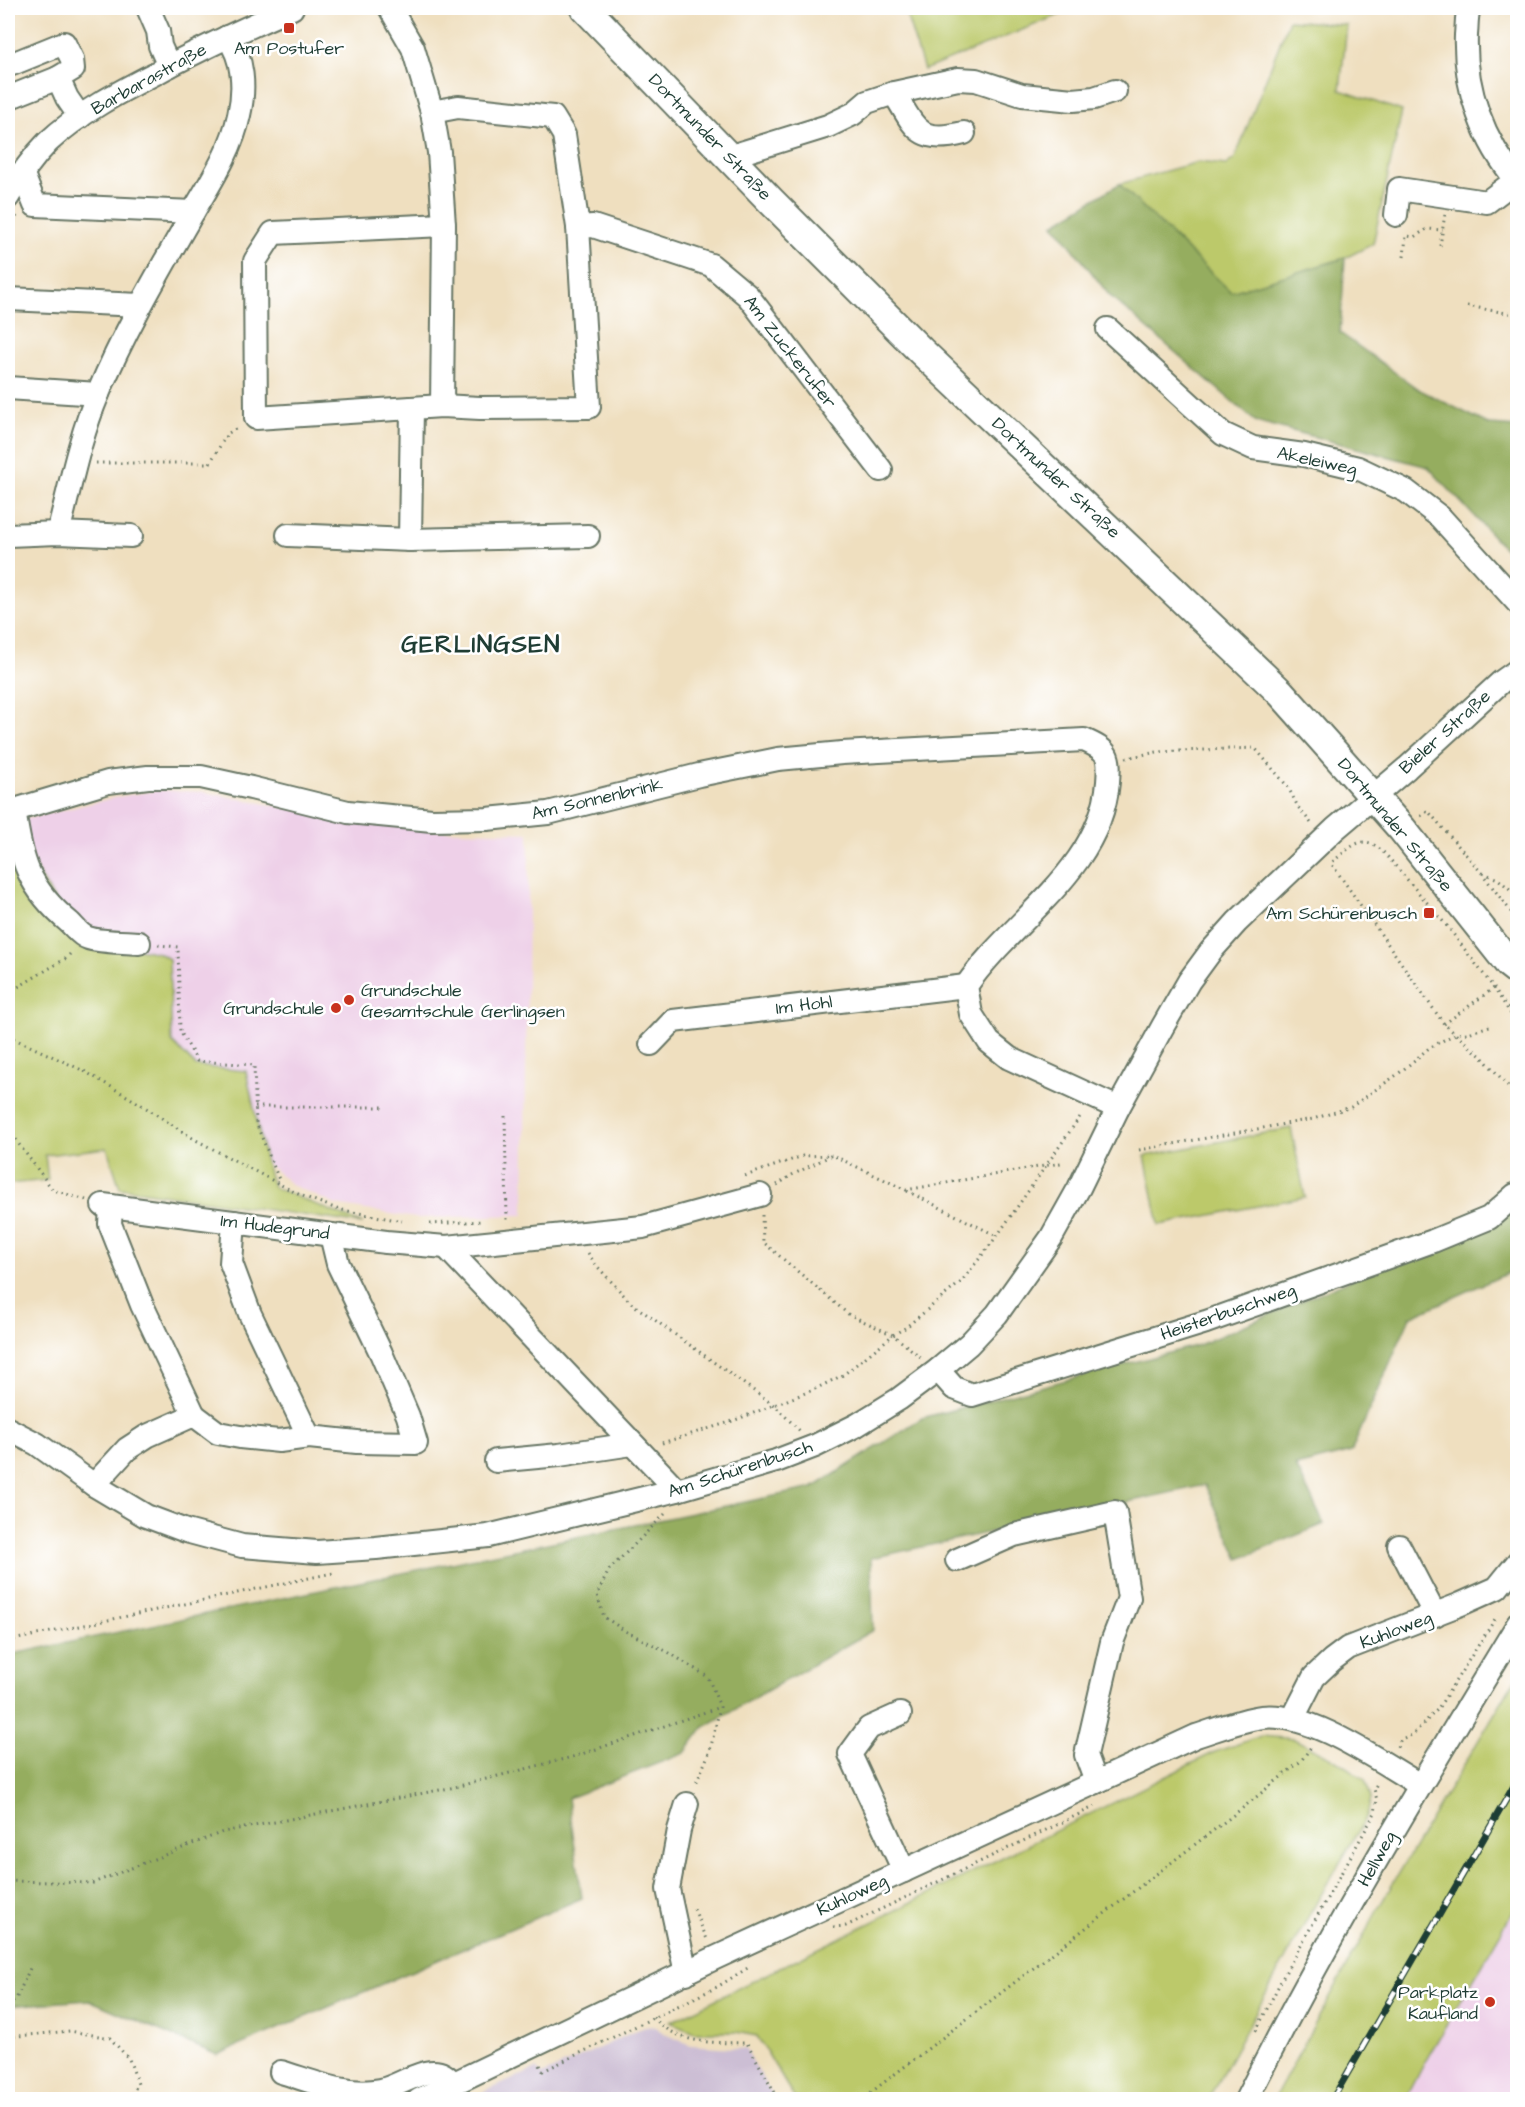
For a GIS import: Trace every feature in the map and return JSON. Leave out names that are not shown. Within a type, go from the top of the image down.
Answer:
[{"type":"main road","name":"Dortmunder Straße","points":[[585,8],[728,157],[921,351],[1281,693],[1402,829],[1510,976]]},
{"type":"street","points":[[148,8],[169,66]]},
{"type":"street","name":"Barbarastraße","points":[[18,195],[22,172],[48,142],[80,117],[118,92],[227,37],[256,15],[292,8]]},
{"type":"street","points":[[390,8],[413,48],[432,112],[439,152],[444,225],[442,406]]},
{"type":"street","points":[[1396,215],[1399,189],[1487,202],[1517,181],[1497,155],[1472,97],[1465,53],[1469,8]]},
{"type":"street","points":[[58,533],[80,444],[98,394],[140,305],[225,157],[239,114],[242,70],[237,50],[227,37]]},
{"type":"street","points":[[8,63],[12,64],[64,43],[72,59],[73,69],[8,98]]},
{"type":"street","points":[[57,78],[80,117]]},
{"type":"street","points":[[728,157],[828,126],[853,114],[867,102],[894,93],[957,79],[976,80],[1022,95],[1072,100],[1094,98],[1115,91]]},
{"type":"street","points":[[894,93],[916,128],[928,136],[948,137],[964,133]]},
{"type":"street","points":[[432,112],[458,107],[552,117],[564,135],[578,227],[589,407],[442,406],[256,418],[255,261],[273,233],[444,225]]},
{"type":"street","points":[[18,195],[34,205],[193,212]]},
{"type":"street","name":"Am Zuckerufer","points":[[578,227],[593,226],[711,265],[748,296],[881,470]]},
{"type":"street","points":[[8,299],[140,305]]},
{"type":"street","name":"Akeleiweg","points":[[1108,329],[1223,434],[1253,448],[1304,455],[1358,468],[1406,491],[1440,517],[1518,603]]},
{"type":"street","points":[[8,388],[98,394]]},
{"type":"street","points":[[410,540],[412,408]]},
{"type":"street","points":[[8,535],[58,533],[131,536]]},
{"type":"street","points":[[288,535],[410,540],[588,536]]},
{"type":"street","name":"Bieler Straße","points":[[1373,795],[1407,768],[1501,682],[1518,670]]},
{"type":"street","name":"Am Sonnenbrink","points":[[11,810],[108,782],[148,777],[201,777],[348,812],[432,820],[487,819],[548,813],[699,775],[778,759],[1084,740],[1101,748],[1110,761]]},
{"type":"street","points":[[1110,761],[1107,791],[1093,837],[1068,874],[981,965],[966,986],[971,1014],[988,1042],[1009,1058],[1118,1108]]},
{"type":"street","name":"Am Schürenbusch","points":[[8,1429],[37,1444],[94,1485],[146,1516],[186,1531],[242,1546],[317,1552],[488,1536],[677,1490],[776,1461],[814,1446],[882,1410],[938,1370],[969,1344],[997,1314],[1044,1247],[1079,1188],[1118,1108],[1189,981],[1211,951],[1237,922],[1373,795]]},
{"type":"street","points":[[11,810],[19,846],[32,882],[63,918],[87,938],[139,943]]},
{"type":"street","name":"Im Hohl","points":[[651,1044],[673,1021],[966,986]]},
{"type":"street","name":"Heisterbuschweg","points":[[938,1370],[954,1388],[972,1395],[1206,1322],[1433,1241],[1489,1218],[1515,1195]]},
{"type":"street","name":"Im Hudegrund","points":[[107,1206],[331,1235],[446,1247],[643,1227],[760,1196]]},
{"type":"street","points":[[107,1206],[110,1224],[138,1295],[194,1415],[218,1433],[279,1442],[309,1437],[357,1442],[416,1443],[408,1416],[381,1353],[338,1264],[331,1235]]},
{"type":"street","points":[[234,1222],[231,1263],[250,1314],[309,1437]]},
{"type":"street","points":[[446,1247],[677,1490]]},
{"type":"street","points":[[94,1485],[134,1445],[147,1436],[194,1415]]},
{"type":"street","points":[[496,1461],[636,1447]]},
{"type":"street","points":[[957,1560],[1014,1535],[1115,1512],[1129,1598],[1112,1641],[1086,1755],[1096,1782]]},
{"type":"street","points":[[1399,1546],[1435,1615]]},
{"type":"street","name":"Kuhloweg","points":[[1293,1718],[1314,1677],[1348,1648],[1461,1605],[1497,1588],[1518,1562]]},
{"type":"street","name":"Hellweg","points":[[1246,2100],[1274,2044],[1420,1785],[1508,1618]]},
{"type":"street","points":[[900,1714],[870,1728],[850,1754],[904,1871]]},
{"type":"street","name":"Kuhloweg","points":[[419,2100],[1096,1782],[1196,1736],[1235,1723],[1264,1717],[1293,1718],[1346,1742],[1420,1785]]},
{"type":"street","points":[[686,1973],[668,1889],[679,1830],[687,1804]]},
{"type":"street","points":[[281,2072],[347,2091],[381,2090],[429,2072],[438,2071],[446,2075],[452,2083]]},
{"type":"path","points":[[8,233],[18,195]]},
{"type":"path","points":[[1440,246],[1448,198]]},
{"type":"path","points":[[1404,257],[1406,236],[1414,237],[1427,229],[1443,230]]},
{"type":"path","points":[[1467,306],[1518,315]]},
{"type":"path","points":[[76,462],[210,462],[228,434],[256,418]]},
{"type":"path","points":[[1110,761],[1157,752],[1255,748],[1288,787],[1298,807],[1313,826]]},
{"type":"path","points":[[1402,829],[1428,811],[1481,872],[1518,921]]},
{"type":"path","points":[[1447,926],[1380,848],[1367,841],[1357,842],[1331,863],[1443,1024],[1482,1057],[1518,1096]]},
{"type":"path","points":[[1481,872],[1498,879],[1518,896]]},
{"type":"path","points":[[8,993],[65,959],[87,938]]},
{"type":"path","points":[[139,943],[178,947],[180,1031],[197,1061],[254,1065],[256,1123],[281,1183]]},
{"type":"path","points":[[1443,1024],[1510,976]]},
{"type":"path","points":[[1139,1150],[1313,1119],[1351,1107],[1398,1074],[1429,1048],[1455,1034],[1468,1033],[1493,1025]]},
{"type":"path","points":[[8,1036],[84,1071],[194,1139],[300,1195],[337,1209],[410,1222]]},
{"type":"path","points":[[636,1447],[775,1406],[813,1390],[843,1375],[905,1328],[961,1282],[997,1236],[1080,1118],[1092,1097]]},
{"type":"path","points":[[255,1107],[387,1107]]},
{"type":"path","points":[[505,1116],[507,1220]]},
{"type":"path","points":[[8,1123],[18,1143],[53,1190],[107,1206]]},
{"type":"path","points":[[740,1178],[803,1156],[832,1155],[997,1236]]},
{"type":"path","points":[[832,1155],[792,1175],[760,1196],[764,1242],[848,1314],[893,1335],[938,1370]]},
{"type":"path","points":[[906,1190],[1061,1163]]},
{"type":"path","points":[[422,1224],[486,1221]]},
{"type":"path","points":[[576,1234],[596,1265],[631,1303],[775,1406],[814,1446]]},
{"type":"path","points":[[8,1881],[93,1883],[223,1832],[455,1787],[576,1756],[720,1707],[708,1677],[604,1617],[597,1595],[609,1570],[678,1502],[677,1490]]},
{"type":"path","points":[[1253,2038],[1284,1975],[1375,1812],[1377,1800],[1374,1789],[1401,1739],[1412,1734],[1437,1710],[1508,1618]]},
{"type":"path","points":[[861,2100],[1240,1810],[1301,1761],[1323,1731]]},
{"type":"path","points":[[833,1928],[846,1926],[1099,1805]]},
{"type":"path","points":[[530,2048],[543,2071],[717,1987],[752,1965]]},
{"type":"path","points":[[8,2005],[16,1999],[31,1966]]},
{"type":"path","points":[[653,2018],[665,2029],[690,2040],[747,2043],[779,2100]]},
{"type":"path","points":[[8,2037],[70,2031],[110,2038],[129,2059],[138,2084],[128,2100]]},
{"type":"shaded area","name":"Grundschule Gesamtschule Gerlingsen","points":[[159,790],[203,792],[309,812],[426,830],[529,833],[524,1215],[416,1218],[336,1205],[292,1185],[266,1163],[246,1071],[196,1066],[172,1042],[169,959],[159,953],[77,937],[10,823],[117,797]]},
{"type":"shaded area","name":"Parkplatz Kaufland","points":[[1517,1905],[1517,2099],[1406,2100],[1426,2060]]},
{"type":"shaded area","points":[[646,2026],[656,2027],[663,2033],[691,2045],[746,2049],[774,2099],[468,2099],[536,2069],[542,2075]]},
{"type":"green space","points":[[904,8],[1076,8],[924,70]]},
{"type":"green space","points":[[1289,20],[1347,25],[1340,90],[1402,111],[1373,244],[1345,258],[1231,292],[1119,184],[1198,162],[1226,165],[1235,158]]},
{"type":"green space","points":[[1119,184],[1231,292],[1345,258],[1340,333],[1418,389],[1490,425],[1517,427],[1517,562],[1428,467],[1255,421],[1109,295],[1054,224]]},
{"type":"green space","points":[[8,824],[77,937],[159,953],[169,959],[172,1042],[196,1066],[246,1071],[273,1187],[363,1224],[120,1188],[107,1148],[45,1155],[48,1180],[8,1184]]},
{"type":"green space","points":[[1291,1128],[1305,1197],[1159,1225],[1145,1156]]},
{"type":"green space","points":[[1517,1201],[1517,1269],[1410,1317],[1351,1452],[1296,1466],[1324,1524],[1239,1559],[1205,1485],[871,1558],[873,1630],[704,1727],[685,1753],[568,1798],[582,1898],[217,2055],[89,2000],[8,2006],[8,1655],[813,1488],[922,1418],[1199,1345],[1491,1219]]},
{"type":"green space","points":[[1517,1676],[1517,1905],[1426,2060],[1406,2099],[1274,2099],[1383,1900]]},
{"type":"green space","points":[[1261,1736],[1294,1739],[1336,1760],[1365,1780],[1371,1798],[1367,1816],[1208,2099],[795,2099],[757,2036],[736,2032],[694,2032],[670,2022],[1215,1752]]},
{"type":"railway","points":[[1332,2100],[1518,1779]]},
{"type":"place","name":"Am Postufer","points":[[289,28]]},
{"type":"place","name":"Am Schürenbusch","points":[[1429,913]]},
{"type":"place","name":"Grundschule Gesamtschule Gerlingsen","points":[[349,1000]]},
{"type":"place","name":"Grundschule","points":[[336,1008]]},
{"type":"place","name":"Parkplatz Kaufland","points":[[1490,2002]]},
{"type":"district","name":"GERLINGSEN","points":[[481,645]]}]
